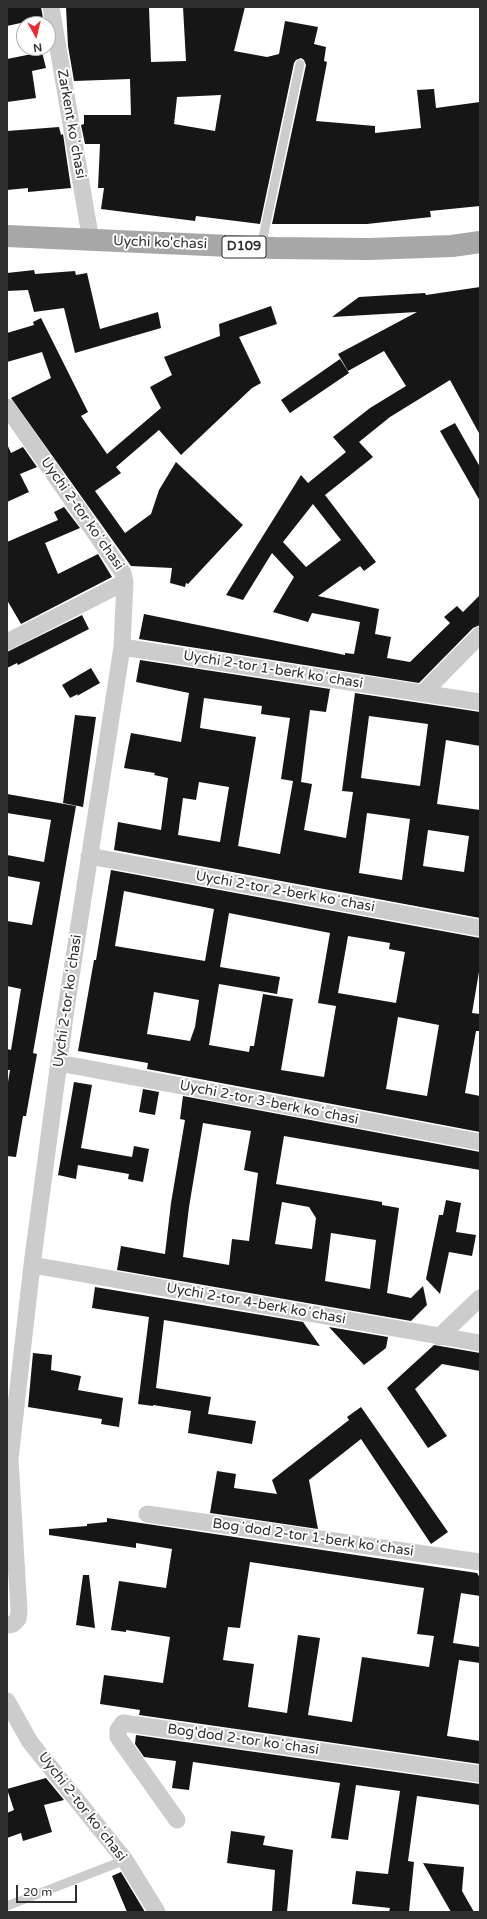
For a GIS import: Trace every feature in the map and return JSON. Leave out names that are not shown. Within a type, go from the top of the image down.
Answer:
[{"type":"main road","name":"Uychi ko'chasi","points":[[7,236],[91,241],[370,249],[452,246],[480,242]]},
{"type":"street","name":"Zarkent koʻchasi","points":[[51,7],[91,241]]},
{"type":"street","name":"Uychi 2-tor koʻchasi","points":[[7,407],[123,573],[125,582],[122,647],[89,856],[59,1063],[32,1265],[9,1459],[19,1611],[18,1619],[14,1624],[7,1625]]},
{"type":"street","points":[[7,642],[125,582]]},
{"type":"street","points":[[423,693],[480,635]]},
{"type":"street","name":"Uychi 2-tor 1-berk koʻchasi","points":[[122,647],[480,702]]},
{"type":"street","name":"Uychi 2-tor 2-berk koʻchasi","points":[[89,856],[480,928]]},
{"type":"street","name":"Uychi 2-tor 3-berk koʻchasi","points":[[59,1063],[480,1142]]},
{"type":"street","name":"Uychi 2-tor 4-berk koʻchasi","points":[[32,1265],[480,1343]]},
{"type":"street","points":[[439,1336],[480,1298]]},
{"type":"street","name":"Bogʼdod 2-tor 1-berk koʻchasi","points":[[147,1514],[480,1562]]},
{"type":"street","name":"Uychi 2-tor koʻchasi","points":[[7,1701],[30,1742],[125,1860],[157,1912]]},
{"type":"street","name":"Bog'dod 2-tor koʻchasi","points":[[177,1820],[118,1737],[118,1730],[123,1723],[480,1774]]},
{"type":"lane","points":[[261,247],[300,64]]},
{"type":"lane","points":[[7,1906],[125,1860]]},
{"type":"building","points":[[7,7],[41,7],[43,16],[16,16],[16,24],[7,26]]},
{"type":"building","points":[[66,7],[149,7],[151,62],[186,61],[183,7],[245,7],[234,51],[267,57],[279,54],[285,21],[318,27],[314,44],[326,47],[324,61],[327,62],[316,121],[375,126],[375,133],[421,128],[417,90],[434,89],[436,108],[480,102],[480,206],[430,211],[431,217],[367,224],[272,224],[306,65],[304,60],[301,58],[296,60],[294,63],[260,224],[196,216],[195,221],[101,209],[104,188],[98,188],[100,144],[85,144],[81,125],[84,124],[84,115],[131,115],[130,79],[74,81],[68,46]],"holes":[[[221,95],[215,131],[174,124],[177,97]]]},
{"type":"building","points":[[22,56],[43,56],[46,68],[32,71],[36,98],[7,102],[7,59]]},
{"type":"building","points":[[59,127],[61,135],[63,134],[71,188],[28,192],[28,188],[7,190],[7,131]]},
{"type":"building","points":[[34,270],[35,274],[75,271],[76,275],[87,273],[100,329],[158,312],[161,328],[75,353],[64,308],[34,312],[28,290],[7,291],[7,273]]},
{"type":"building","points":[[480,287],[480,435],[450,380],[390,417],[359,442],[373,457],[325,495],[376,562],[364,571],[360,566],[318,596],[379,609],[375,634],[391,637],[387,658],[410,662],[450,623],[444,617],[457,606],[463,612],[480,595],[480,625],[473,628],[419,683],[139,639],[144,614],[345,655],[345,653],[354,654],[360,622],[312,613],[308,622],[273,612],[294,577],[272,553],[243,600],[226,595],[301,475],[308,483],[346,452],[333,437],[370,408],[406,386],[384,351],[348,371],[338,354],[417,312],[332,317],[359,297],[425,293],[426,295]],"holes":[[[313,504],[341,540],[306,567],[283,542]]]},
{"type":"building","points":[[271,306],[277,324],[239,337],[261,383],[252,388],[181,455],[159,430],[116,467],[121,473],[95,491],[125,533],[151,514],[159,490],[176,462],[243,525],[188,584],[186,583],[185,587],[170,583],[172,568],[131,566],[11,398],[51,378],[42,352],[7,362],[7,333],[34,325],[33,322],[41,318],[88,412],[81,416],[107,454],[161,408],[150,387],[172,375],[164,357],[220,336],[219,324]]},
{"type":"building","points":[[340,359],[349,373],[290,413],[281,400]]},
{"type":"building","points":[[455,423],[480,467],[480,501],[440,431]]},
{"type":"building","points":[[7,444],[11,453],[23,447],[37,467],[20,474],[29,492],[7,502]]},
{"type":"building","points":[[64,507],[80,528],[45,543],[58,574],[98,554],[112,577],[21,624],[7,600],[7,542],[58,520],[54,512]]},
{"type":"building","points":[[82,615],[89,629],[18,665],[17,663],[7,668],[7,652]]},
{"type":"building","points":[[140,660],[330,689],[326,712],[310,710],[301,782],[312,784],[304,830],[346,838],[353,792],[342,791],[355,693],[480,712],[480,746],[446,740],[437,804],[480,810],[480,918],[114,850],[118,822],[161,830],[168,778],[154,775],[155,773],[124,768],[131,733],[181,742],[189,693],[136,682]],"holes":[[[204,698],[262,706],[261,714],[290,718],[281,779],[293,781],[280,854],[238,846],[256,737],[200,728]],[[369,716],[428,724],[420,786],[361,778]],[[199,782],[229,787],[220,842],[178,835],[183,798],[196,800]],[[367,813],[410,819],[402,880],[359,873]],[[428,830],[469,836],[464,872],[423,866]]]},
{"type":"building","points":[[91,668],[100,683],[77,696],[78,694],[70,698],[62,685]]},
{"type":"building","points":[[75,715],[96,717],[83,807],[63,803]]},
{"type":"building","points":[[7,794],[76,806],[33,1053],[37,1054],[26,1116],[23,1116],[16,1157],[7,1156],[7,1088],[10,1070],[7,1070],[7,1049],[11,1050],[21,989],[7,986],[7,921],[32,925],[40,882],[7,876],[7,855],[44,862],[51,820],[7,813]]},
{"type":"building","points":[[111,870],[480,938],[480,966],[472,1013],[480,1014],[480,1031],[476,1031],[465,1093],[480,1096],[480,1132],[147,1069],[148,1063],[78,1051],[94,960],[96,960]],"holes":[[[124,891],[214,909],[205,961],[115,946]],[[229,913],[330,933],[318,1003],[336,1006],[324,1077],[281,1070],[293,999],[263,994],[254,1046],[250,1046],[249,1052],[209,1045],[219,984],[277,994],[280,977],[220,967]],[[348,936],[390,943],[389,949],[405,952],[396,1003],[338,993]],[[154,992],[199,1000],[195,1027],[190,1041],[147,1034]],[[398,1017],[439,1025],[427,1096],[386,1089]]]},
{"type":"building","points":[[74,1082],[92,1085],[81,1148],[132,1157],[134,1146],[149,1149],[143,1182],[128,1179],[129,1174],[78,1165],[76,1179],[58,1175]]},
{"type":"building","points":[[143,1089],[159,1092],[155,1115],[139,1112]]},
{"type":"building","points":[[183,1096],[480,1152],[480,1170],[284,1136],[276,1184],[382,1202],[382,1205],[399,1208],[387,1293],[411,1298],[423,1286],[427,1305],[411,1321],[117,1270],[121,1246],[165,1254],[171,1203],[185,1120],[180,1119]],"holes":[[[203,1123],[251,1131],[244,1170],[258,1173],[249,1241],[232,1239],[229,1265],[183,1257],[189,1207]],[[282,1202],[309,1207],[316,1218],[312,1249],[275,1244]],[[331,1233],[376,1240],[370,1289],[325,1281]]]},
{"type":"building","points":[[446,1200],[461,1203],[456,1232],[476,1235],[472,1256],[449,1252],[440,1294],[426,1279],[439,1215],[443,1215]]},
{"type":"building","points":[[95,1287],[303,1322],[320,1346],[164,1320],[156,1388],[211,1397],[208,1414],[256,1421],[252,1444],[188,1433],[191,1411],[138,1404],[149,1317],[92,1308]]},
{"type":"building","points":[[329,1327],[388,1337],[386,1348],[364,1365]]},
{"type":"building","points":[[434,1345],[480,1353],[480,1371],[442,1364],[415,1389],[447,1436],[428,1448],[387,1388]]},
{"type":"building","points":[[33,1353],[52,1355],[51,1370],[81,1376],[78,1390],[123,1398],[119,1427],[101,1424],[102,1419],[28,1407]]},
{"type":"building","points":[[361,1407],[448,1532],[431,1544],[361,1439],[309,1480],[318,1529],[210,1513],[217,1471],[236,1474],[234,1488],[277,1494],[272,1480],[349,1420],[347,1417]]},
{"type":"building","points":[[107,1518],[477,1573],[480,1578],[480,1596],[461,1593],[453,1643],[480,1647],[480,1663],[459,1660],[447,1736],[480,1741],[480,1764],[139,1715],[140,1710],[100,1704],[104,1675],[163,1683],[170,1637],[126,1630],[126,1632],[111,1630],[119,1581],[166,1588],[172,1549],[136,1543],[136,1548],[49,1535],[49,1529],[87,1526],[87,1524],[107,1522]],"holes":[[[250,1562],[424,1588],[417,1634],[434,1636],[429,1667],[362,1657],[352,1722],[308,1715],[320,1638],[298,1635],[287,1713],[248,1707],[254,1664],[223,1660],[228,1627],[240,1628]]]},
{"type":"building","points":[[83,1575],[89,1575],[95,1628],[76,1625]]},
{"type":"building","points":[[136,1735],[480,1784],[480,1805],[417,1796],[408,1861],[414,1862],[409,1912],[389,1912],[390,1908],[352,1904],[356,1871],[388,1874],[400,1791],[356,1785],[348,1840],[331,1838],[340,1783],[193,1762],[189,1790],[172,1788],[176,1761],[144,1757],[135,1744]]},
{"type":"building","points":[[46,1778],[64,1800],[44,1805],[52,1832],[23,1841],[21,1833],[7,1838],[7,1813],[14,1810],[7,1789]]},
{"type":"building","points":[[231,1831],[265,1836],[263,1845],[293,1850],[287,1912],[272,1912],[275,1870],[227,1863]]},
{"type":"building","points":[[423,1863],[464,1867],[462,1891],[474,1912],[451,1912]]},
{"type":"building","points":[[121,1872],[145,1912],[127,1912],[112,1876]]}]
